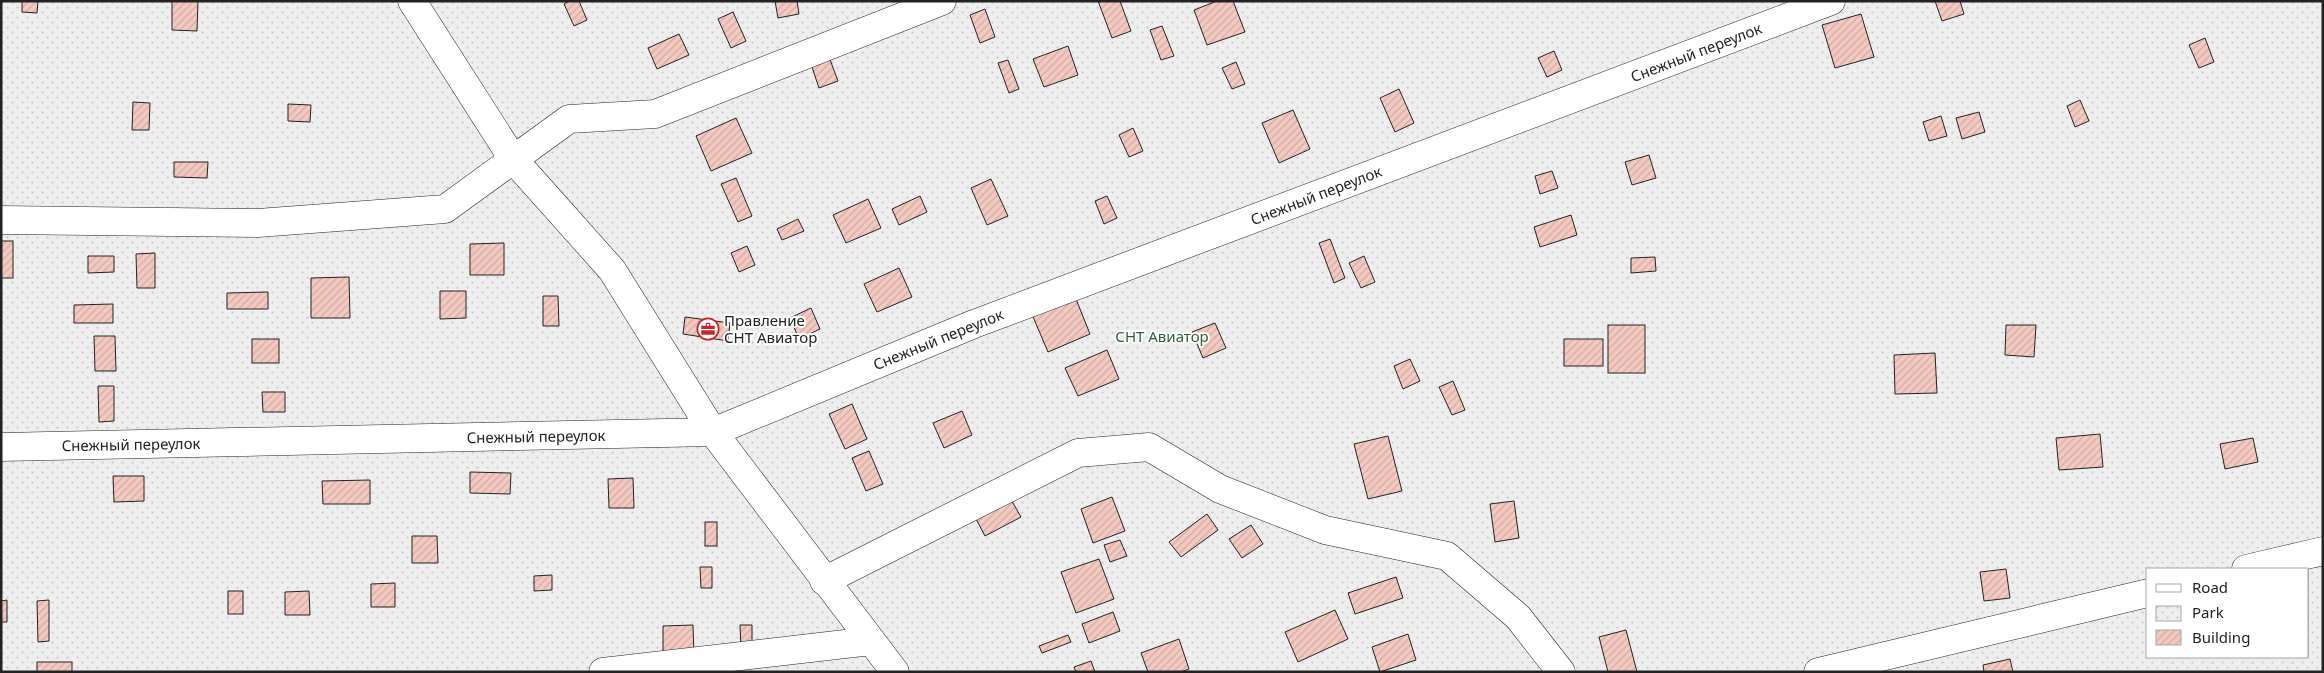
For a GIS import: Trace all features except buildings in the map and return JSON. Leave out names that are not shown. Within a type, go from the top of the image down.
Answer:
[{"type":"lane","points":[[412,1],[513,159],[612,270],[713,432],[824,581],[895,672]]},
{"type":"lane","points":[[1,220],[258,223],[445,209],[569,119],[655,114],[942,1]]},
{"type":"lane","name":"Снежный переулок","points":[[1,447],[713,432],[974,324],[1832,1]]},
{"type":"lane","points":[[824,581],[1078,453],[1149,447],[1220,489],[1325,530],[1446,556],[1518,617],[1561,672]]},
{"type":"lane","points":[[2250,568],[2323,551]]},
{"type":"lane","points":[[1818,672],[2146,593]]},
{"type":"lane","points":[[603,672],[871,641]]},
{"type":"green space","name":"СНТ Авиатор","points":[[1,1],[2323,1],[2323,672],[1,672]]},
{"type":"place","name":"Правление СНТ Авиатор","points":[[708,329]]}]
